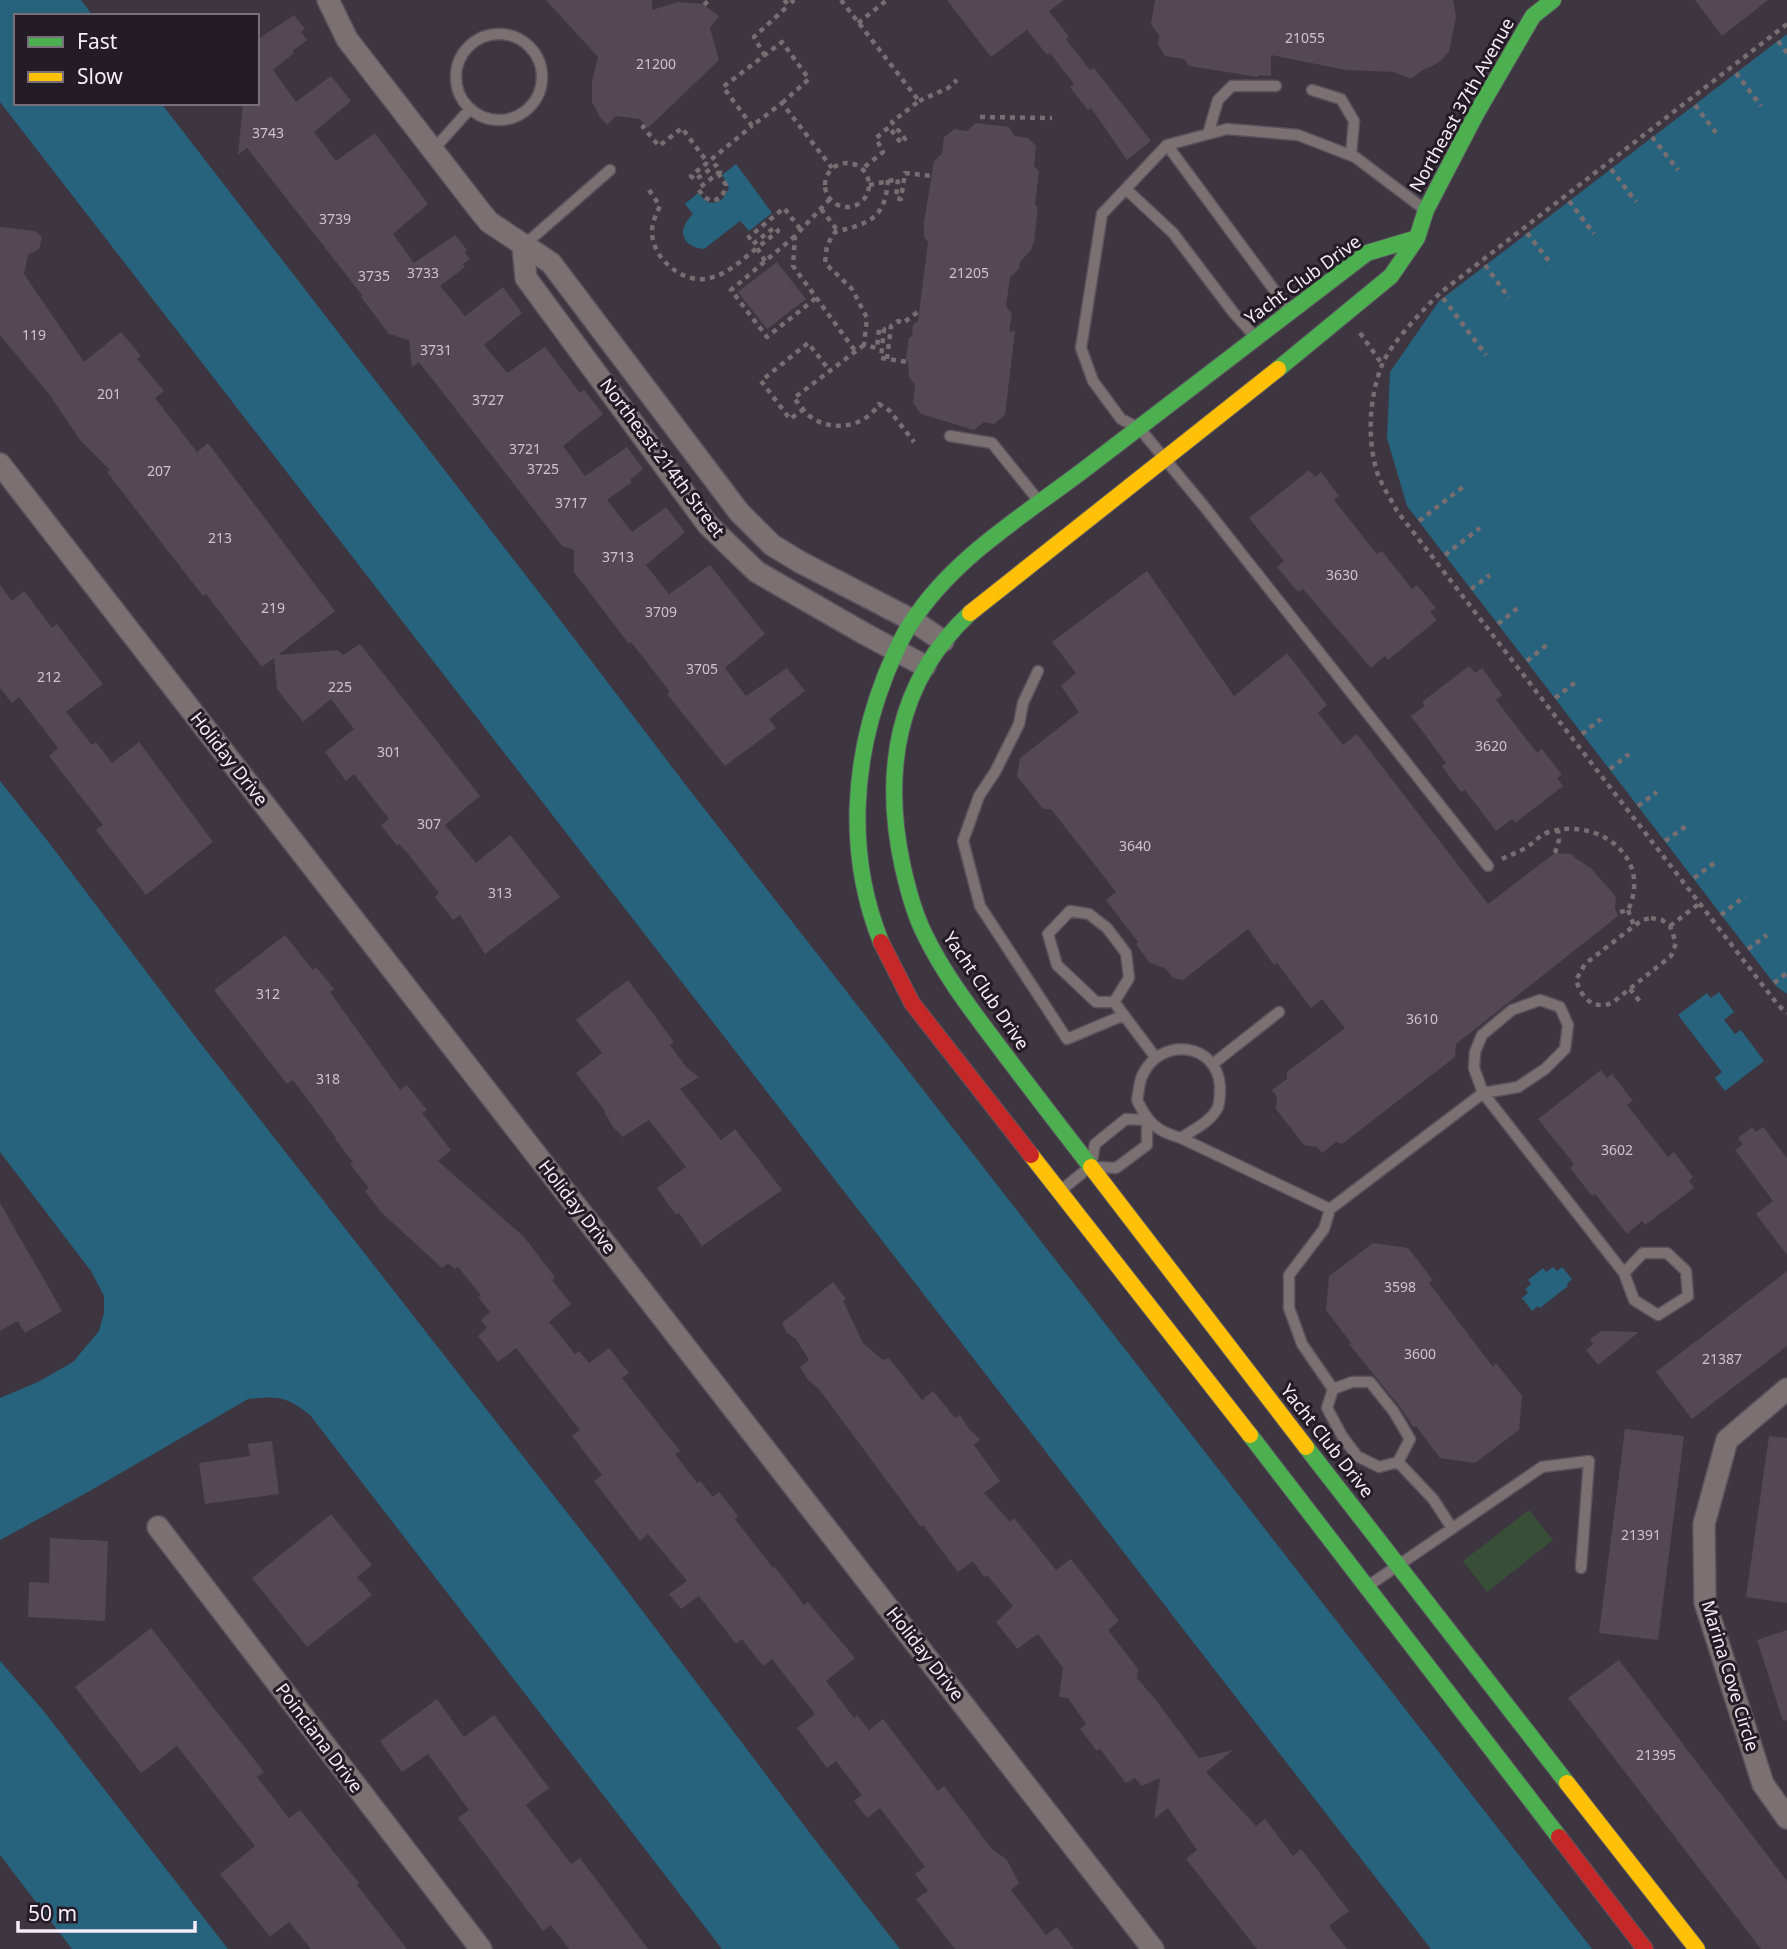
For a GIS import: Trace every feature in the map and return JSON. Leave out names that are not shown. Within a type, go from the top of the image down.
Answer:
[{"type":"street","name":"Northeast 214th Street","points":[[328,0],[346,39],[489,222],[551,263],[739,512],[772,545],[912,620],[943,641]]},
{"type":"street","name":"Northeast 37th Avenue","points":[[1417,238],[1426,210],[1476,114],[1533,16],[1553,0]]},
{"type":"street","name":"Yacht Club Drive","points":[[1417,238],[1367,253],[976,552],[937,591],[912,620],[884,676],[869,721],[860,767],[857,849],[877,935],[912,1003],[1283,1477],[1645,1949]]},
{"type":"street","name":"Yacht Club Drive","points":[[1417,238],[1391,276],[1166,460],[1007,582],[965,617],[943,641],[925,666],[909,705],[900,740],[892,794],[898,839],[908,888],[919,922],[936,958],[964,999],[1176,1280],[1400,1564],[1460,1647],[1697,1949]]},
{"type":"street","name":"Northeast 214th Street","points":[[523,246],[526,278],[708,525],[757,572],[925,666]]},
{"type":"street","name":"Holiday Drive","points":[[0,464],[1153,1949]]},
{"type":"street","points":[[757,572],[772,545]]},
{"type":"street","name":"Marina Cove Circle","points":[[1787,1390],[1727,1440],[1704,1524],[1705,1602],[1763,1784],[1787,1818]]},
{"type":"street","name":"Poinciana Drive","points":[[158,1527],[481,1949]]},
{"type":"lane","points":[[498,34],[512,36],[525,43],[536,54],[542,81],[532,106],[521,115],[495,121],[481,117],[470,109],[456,84],[461,55],[471,44],[483,37],[498,34]]},
{"type":"lane","points":[[1208,134],[1219,100],[1232,86],[1276,86]]},
{"type":"lane","points":[[1312,90],[1341,99],[1354,121],[1351,155]]},
{"type":"lane","points":[[433,150],[470,109]]},
{"type":"lane","points":[[1426,210],[1351,155],[1298,135],[1227,129],[1167,145],[1102,214],[1082,348],[1093,381],[1121,419],[1140,429],[1166,460],[1488,866]]},
{"type":"lane","points":[[1167,145],[1291,312]]},
{"type":"lane","points":[[523,246],[610,170]]},
{"type":"lane","points":[[1127,190],[1173,233],[1256,338]]},
{"type":"lane","points":[[950,436],[992,443],[1040,502]]},
{"type":"lane","points":[[1038,671],[1023,703],[1019,724],[995,772],[979,796],[963,841],[980,906],[1067,1039],[1124,1015]]},
{"type":"lane","points":[[1070,911],[1088,914],[1107,928],[1126,953],[1129,978],[1114,1002],[1096,1002],[1057,965],[1048,934],[1070,911]]},
{"type":"lane","points":[[1333,1389],[1302,1344],[1289,1308],[1289,1275],[1324,1229],[1330,1209],[1483,1093],[1518,1087],[1545,1069],[1565,1049],[1568,1025],[1560,1007],[1540,1000],[1512,1010],[1482,1035],[1475,1052],[1474,1068],[1483,1093],[1624,1273],[1634,1300],[1658,1315],[1688,1296],[1686,1270],[1667,1253],[1643,1253],[1624,1273]]},
{"type":"lane","points":[[1114,1002],[1156,1058]]},
{"type":"lane","points":[[1214,1063],[1279,1012]]},
{"type":"lane","points":[[1181,1138],[1210,1119],[1219,1106],[1219,1076],[1214,1063],[1199,1054],[1183,1049],[1169,1049],[1156,1058],[1143,1074],[1137,1100],[1147,1120],[1164,1133],[1181,1138],[1330,1209]]},
{"type":"lane","points":[[1058,1192],[1091,1166],[1096,1144],[1102,1137],[1126,1119],[1147,1120]]},
{"type":"lane","points":[[1091,1166],[1116,1168],[1147,1145],[1147,1120]]},
{"type":"lane","points":[[1352,1382],[1370,1382],[1394,1412],[1410,1439],[1398,1462],[1379,1467],[1357,1456],[1342,1436],[1327,1408],[1333,1389],[1352,1382]]},
{"type":"lane","points":[[1366,1588],[1542,1467],[1589,1461],[1581,1569]]},
{"type":"lane","points":[[1398,1462],[1433,1499],[1452,1528]]},
{"type":"path","points":[[765,56],[754,37],[787,2],[794,0]]},
{"type":"path","points":[[841,0],[919,101]]},
{"type":"path","points":[[858,23],[887,0]]},
{"type":"path","points":[[1787,24],[1440,293],[1410,324],[1382,364],[1371,413],[1372,443],[1378,474],[1397,511],[1778,1005],[1787,1013]]},
{"type":"path","points":[[1778,41],[1787,53]]},
{"type":"path","points":[[718,173],[698,189],[711,201],[720,199],[726,185],[716,165],[695,180],[691,176],[782,103],[809,79],[782,42],[723,87],[752,126]]},
{"type":"path","points":[[1736,73],[1761,106]]},
{"type":"path","points":[[862,169],[883,152],[876,138],[889,127],[901,143],[905,139],[892,122],[919,101],[948,88],[957,80]]},
{"type":"path","points":[[782,103],[832,168]]},
{"type":"path","points":[[1695,105],[1719,137]]},
{"type":"path","points":[[980,117],[1052,117]]},
{"type":"path","points":[[645,125],[643,127],[659,146],[681,128],[708,163]]},
{"type":"path","points":[[1652,137],[1678,170]]},
{"type":"path","points":[[845,162],[853,163],[862,169],[869,185],[864,199],[853,206],[838,205],[830,198],[825,181],[832,168],[845,162]]},
{"type":"path","points":[[1611,169],[1636,202]]},
{"type":"path","points":[[869,185],[898,179],[896,198],[901,199],[905,173],[932,176]]},
{"type":"path","points":[[888,180],[886,199],[877,215],[863,225],[838,231],[827,245],[825,263],[852,289],[867,318],[864,345],[794,398],[812,418],[832,427],[856,424],[875,411],[879,404],[890,411],[914,442]]},
{"type":"path","points":[[649,190],[660,206],[651,234],[658,252],[670,268],[689,278],[708,279],[723,274],[778,231],[775,227],[753,244],[748,237],[784,208],[801,230]]},
{"type":"path","points":[[816,298],[767,337],[731,290],[795,236],[830,198]]},
{"type":"path","points":[[1569,201],[1594,234]]},
{"type":"path","points":[[821,209],[838,231]]},
{"type":"path","points":[[1527,233],[1552,265]]},
{"type":"path","points":[[795,236],[793,266],[856,352]]},
{"type":"path","points":[[757,248],[765,261]]},
{"type":"path","points":[[1485,265],[1509,298]]},
{"type":"path","points":[[1443,298],[1486,355]]},
{"type":"path","points":[[887,359],[891,326],[898,321],[903,323],[919,311]]},
{"type":"path","points":[[864,345],[877,348],[879,329],[884,330],[881,358],[908,362]]},
{"type":"path","points":[[1359,332],[1382,364]]},
{"type":"path","points":[[804,409],[790,419],[761,381],[808,344],[830,371]]},
{"type":"path","points":[[1419,520],[1462,487]]},
{"type":"path","points":[[1445,555],[1480,528]]},
{"type":"path","points":[[1471,589],[1490,575]]},
{"type":"path","points":[[1498,624],[1520,606]]},
{"type":"path","points":[[1527,661],[1549,643]]},
{"type":"path","points":[[1555,698],[1577,681]]},
{"type":"path","points":[[1582,733],[1601,719]]},
{"type":"path","points":[[1609,769],[1629,754]]},
{"type":"path","points":[[1638,806],[1657,792]]},
{"type":"path","points":[[1665,841],[1689,824]]},
{"type":"path","points":[[1555,853],[1559,840],[1558,830]]},
{"type":"path","points":[[1488,866],[1527,847],[1536,838],[1558,830],[1589,831],[1615,843],[1626,853],[1635,887],[1628,910],[1634,926]]},
{"type":"path","points":[[1694,878],[1717,861]]},
{"type":"path","points":[[1721,915],[1745,896]]},
{"type":"path","points":[[1670,926],[1700,903]]},
{"type":"path","points":[[1617,913],[1628,910]]},
{"type":"path","points":[[1651,918],[1662,920],[1670,926],[1676,943],[1671,956],[1612,1003],[1602,1007],[1588,1002],[1580,993],[1576,981],[1585,964],[1634,926],[1651,918]]},
{"type":"path","points":[[1748,949],[1767,935]]},
{"type":"path","points":[[1774,983],[1787,973]]},
{"type":"path","points":[[1630,989],[1642,1003]]},
{"type":"green space","points":[[1529,1510],[1553,1540],[1487,1592],[1463,1561]]},
{"type":"water","points":[[0,0],[81,0],[92,14],[14,14],[14,105],[163,105],[685,784],[1592,1949],[1431,1949],[0,102]]},
{"type":"water","points":[[1787,34],[1787,994],[1776,986],[1407,506],[1387,438],[1390,372],[1439,301]]},
{"type":"water","points":[[736,164],[772,213],[749,231],[740,221],[704,249],[690,244],[683,231],[693,214],[685,204],[698,193],[707,202],[721,200],[729,187],[722,175]]},
{"type":"water","points":[[0,781],[194,1035],[601,1556],[900,1949],[722,1949],[310,1415],[288,1401],[274,1398],[248,1399],[0,1540],[0,1398],[38,1382],[73,1362],[99,1331],[104,1313],[104,1296],[91,1271],[0,1152]]},
{"type":"water","points":[[1719,992],[1734,1012],[1724,1020],[1735,1034],[1741,1030],[1764,1061],[1725,1091],[1715,1078],[1722,1072],[1678,1015],[1707,993],[1711,998]]},
{"type":"water","points":[[1553,1267],[1557,1271],[1562,1267],[1572,1279],[1568,1286],[1532,1311],[1522,1298],[1528,1293],[1525,1289],[1531,1284],[1528,1280],[1543,1268],[1546,1272]]},
{"type":"water","points":[[0,1661],[42,1709],[228,1949],[72,1949],[0,1855]]},
{"type":"building","points":[[546,0],[652,0],[652,10],[678,2],[702,4],[719,16],[710,28],[719,60],[648,128],[640,119],[616,116],[607,125],[592,102],[592,81],[598,57]]},
{"type":"building","points":[[947,0],[1064,0],[1049,11],[1069,37],[1066,39],[1090,70],[1094,68],[1151,141],[1127,160],[1091,108],[1088,110],[1070,87],[1074,84],[1050,53],[1047,55],[1027,30],[991,57]]},
{"type":"building","points":[[1155,0],[1453,0],[1456,17],[1449,52],[1438,63],[1411,79],[1394,72],[1346,70],[1271,55],[1271,76],[1257,77],[1189,66],[1184,59],[1165,56],[1158,45],[1159,35],[1151,24]]},
{"type":"building","points":[[1695,0],[1768,0],[1722,36]]},
{"type":"building","points":[[294,15],[305,29],[301,32],[307,40],[273,70],[296,102],[331,76],[351,101],[314,132],[336,161],[375,133],[428,204],[393,234],[414,263],[455,235],[467,250],[465,252],[470,259],[463,264],[465,267],[440,286],[465,316],[503,287],[522,313],[484,345],[507,373],[545,347],[580,393],[584,390],[603,414],[563,446],[585,476],[627,447],[643,469],[630,480],[632,482],[607,500],[632,532],[666,507],[685,532],[646,565],[669,594],[710,565],[765,634],[725,668],[746,696],[787,668],[805,691],[769,719],[776,728],[725,766],[574,572],[574,550],[562,546],[419,362],[412,367],[409,340],[389,334],[362,295],[247,148],[238,155],[243,105],[259,105],[259,39]]},
{"type":"building","points":[[976,123],[1009,127],[1015,136],[1028,138],[1036,146],[1034,166],[1039,171],[1034,241],[1031,250],[1020,262],[1019,269],[1010,277],[1006,306],[1012,314],[1009,332],[1015,331],[1005,415],[994,424],[984,422],[974,430],[921,414],[913,403],[915,385],[909,377],[906,359],[913,325],[918,321],[928,242],[924,237],[924,222],[934,161],[942,154],[944,137],[955,129],[967,131]]},
{"type":"building","points":[[0,227],[35,231],[42,237],[39,249],[28,255],[24,274],[84,362],[121,332],[141,356],[137,359],[164,391],[155,398],[197,452],[208,443],[335,611],[278,655],[337,650],[343,655],[360,644],[480,796],[445,825],[476,863],[510,835],[560,897],[485,954],[460,915],[453,920],[435,897],[439,893],[381,825],[389,819],[354,774],[346,781],[325,752],[354,729],[331,699],[303,722],[277,689],[274,658],[262,667],[206,594],[203,596],[147,524],[107,472],[110,470],[80,440],[49,394],[0,335]]},
{"type":"building","points":[[777,262],[806,299],[767,329],[738,292]]},
{"type":"building","points":[[1309,470],[1315,477],[1321,472],[1339,496],[1334,500],[1377,554],[1382,551],[1412,589],[1417,585],[1436,608],[1430,612],[1437,620],[1388,660],[1385,656],[1371,668],[1303,589],[1298,592],[1277,567],[1284,561],[1249,518]]},
{"type":"building","points":[[1147,571],[1234,696],[1287,653],[1327,705],[1318,713],[1343,745],[1357,734],[1488,904],[1555,853],[1572,854],[1591,868],[1616,897],[1615,908],[1618,916],[1456,1044],[1455,1057],[1342,1144],[1336,1142],[1322,1153],[1317,1147],[1304,1145],[1276,1109],[1277,1097],[1272,1090],[1287,1079],[1287,1072],[1345,1028],[1322,999],[1311,1008],[1277,963],[1274,965],[1248,929],[1183,980],[1173,978],[1166,969],[1149,962],[1136,944],[1138,942],[1106,900],[1116,892],[1051,809],[1043,809],[1017,776],[1020,758],[1079,712],[1061,686],[1076,673],[1052,642]]},
{"type":"building","points":[[0,585],[12,601],[24,591],[52,628],[57,624],[103,684],[66,712],[92,745],[96,742],[112,763],[139,742],[213,842],[146,895],[96,830],[103,825],[49,756],[58,748],[19,697],[12,703],[0,688]]},
{"type":"building","points":[[1469,666],[1475,673],[1482,668],[1502,695],[1496,700],[1537,753],[1542,749],[1562,775],[1557,778],[1563,786],[1515,823],[1512,819],[1496,831],[1465,790],[1461,792],[1442,766],[1446,763],[1411,716],[1425,706],[1422,702]]},
{"type":"building","points":[[285,935],[313,970],[316,967],[334,989],[330,992],[400,1090],[407,1085],[427,1110],[422,1113],[451,1150],[438,1161],[524,1237],[555,1277],[552,1280],[571,1304],[549,1322],[575,1354],[579,1351],[589,1363],[609,1348],[629,1373],[622,1378],[680,1451],[675,1454],[697,1483],[700,1481],[713,1497],[719,1492],[738,1516],[735,1519],[773,1568],[775,1567],[804,1605],[808,1602],[855,1658],[826,1681],[854,1718],[857,1715],[869,1730],[883,1719],[938,1791],[944,1786],[991,1848],[1007,1860],[1019,1883],[1011,1890],[1046,1935],[1057,1927],[1074,1949],[955,1949],[916,1899],[928,1891],[915,1874],[925,1867],[880,1808],[867,1818],[854,1801],[862,1795],[836,1761],[827,1768],[797,1728],[815,1714],[772,1659],[763,1666],[742,1639],[736,1644],[699,1596],[681,1609],[669,1594],[687,1581],[648,1534],[640,1541],[594,1481],[602,1475],[572,1436],[580,1430],[516,1348],[498,1362],[478,1336],[487,1328],[481,1320],[490,1312],[478,1297],[481,1295],[458,1267],[455,1269],[448,1263],[442,1268],[381,1212],[365,1191],[369,1188],[350,1164],[353,1162],[293,1080],[287,1084],[214,990]]},
{"type":"building","points":[[628,980],[674,1042],[670,1045],[687,1068],[699,1077],[680,1089],[721,1140],[735,1129],[782,1190],[702,1246],[657,1188],[686,1167],[649,1120],[623,1137],[613,1127],[605,1111],[576,1073],[602,1053],[576,1020]]},
{"type":"building","points":[[1601,1070],[1607,1078],[1612,1074],[1633,1101],[1627,1105],[1668,1157],[1674,1152],[1693,1177],[1689,1181],[1694,1188],[1645,1225],[1642,1221],[1627,1234],[1570,1168],[1574,1164],[1538,1119]]},
{"type":"building","points":[[1752,1127],[1756,1132],[1763,1127],[1787,1158],[1787,1255],[1756,1214],[1773,1201],[1735,1150],[1743,1144],[1738,1138]]},
{"type":"building","points":[[0,1203],[62,1311],[25,1333],[18,1321],[0,1331]]},
{"type":"building","points":[[1373,1243],[1408,1248],[1433,1280],[1429,1283],[1493,1367],[1496,1363],[1522,1396],[1519,1430],[1475,1463],[1440,1458],[1349,1344],[1351,1343],[1326,1310],[1329,1276]]},
{"type":"building","points":[[1787,1271],[1787,1346],[1692,1419],[1656,1372]]},
{"type":"building","points":[[833,1282],[846,1299],[843,1301],[863,1343],[883,1360],[889,1358],[922,1400],[933,1391],[955,1418],[960,1415],[980,1439],[974,1445],[1000,1481],[984,1493],[1010,1522],[1014,1518],[1056,1570],[1071,1559],[1119,1621],[1108,1630],[1138,1669],[1137,1678],[1199,1758],[1233,1750],[1206,1772],[1256,1826],[1265,1819],[1293,1856],[1301,1849],[1349,1911],[1329,1926],[1347,1949],[1257,1949],[1186,1859],[1197,1850],[1168,1808],[1154,1819],[1160,1778],[1142,1786],[1135,1778],[1126,1783],[1100,1749],[1097,1751],[1080,1729],[1086,1724],[1068,1698],[1059,1697],[1063,1668],[1038,1634],[1017,1649],[996,1622],[1013,1606],[987,1575],[984,1577],[973,1561],[958,1572],[923,1525],[921,1527],[819,1389],[808,1380],[800,1367],[809,1360],[782,1323]]},
{"type":"building","points":[[1602,1331],[1639,1332],[1598,1365],[1586,1350],[1593,1344],[1590,1339]]},
{"type":"building","points":[[1625,1429],[1684,1436],[1658,1640],[1599,1633]]},
{"type":"building","points":[[1769,1436],[1787,1438],[1787,1603],[1746,1597]]},
{"type":"building","points":[[272,1441],[279,1494],[205,1504],[199,1463],[250,1456],[248,1444]]},
{"type":"building","points":[[331,1514],[372,1565],[357,1577],[372,1595],[307,1647],[252,1578]]},
{"type":"building","points":[[50,1538],[108,1541],[105,1621],[28,1617],[29,1582],[49,1583]]},
{"type":"building","points":[[151,1628],[264,1772],[257,1777],[289,1818],[300,1810],[359,1883],[357,1885],[407,1949],[311,1949],[289,1922],[270,1937],[220,1874],[255,1846],[177,1746],[141,1773],[75,1687]]},
{"type":"building","points":[[1787,1630],[1787,1720],[1783,1721],[1757,1640]]},
{"type":"building","points":[[1619,1660],[1787,1881],[1787,1949],[1761,1949],[1568,1698]]},
{"type":"building","points":[[437,1699],[464,1737],[494,1715],[549,1788],[526,1805],[571,1864],[580,1858],[648,1949],[569,1949],[551,1925],[543,1931],[458,1818],[469,1810],[428,1754],[402,1772],[380,1741]]},
{"type":"traffic: fast","points":[[1278,369],[1391,276],[1417,238],[1426,210],[1476,114],[1533,16],[1553,0]]},
{"type":"traffic: fast","points":[[881,942],[862,876],[858,842],[860,774],[866,740],[886,674],[904,635],[918,613],[953,572],[994,537],[1367,253],[1417,238]]},
{"type":"traffic: fast","points":[[970,613],[945,640],[925,669],[911,699],[901,731],[895,764],[894,798],[903,868],[920,925],[950,978],[969,1007],[1091,1167]]},
{"type":"traffic: fast","points":[[1250,1435],[1559,1837]]},
{"type":"traffic: fast","points":[[1306,1447],[1567,1783]]},
{"type":"traffic: slow","points":[[970,613],[1278,369]]},
{"type":"traffic: slow","points":[[1031,1155],[1250,1435]]},
{"type":"traffic: slow","points":[[1091,1167],[1306,1447]]},
{"type":"traffic: slow","points":[[1567,1783],[1697,1949]]},
{"type":"traffic: jam","points":[[881,942],[912,1003],[1031,1155]]},
{"type":"traffic: jam","points":[[1559,1837],[1645,1949]]}]
